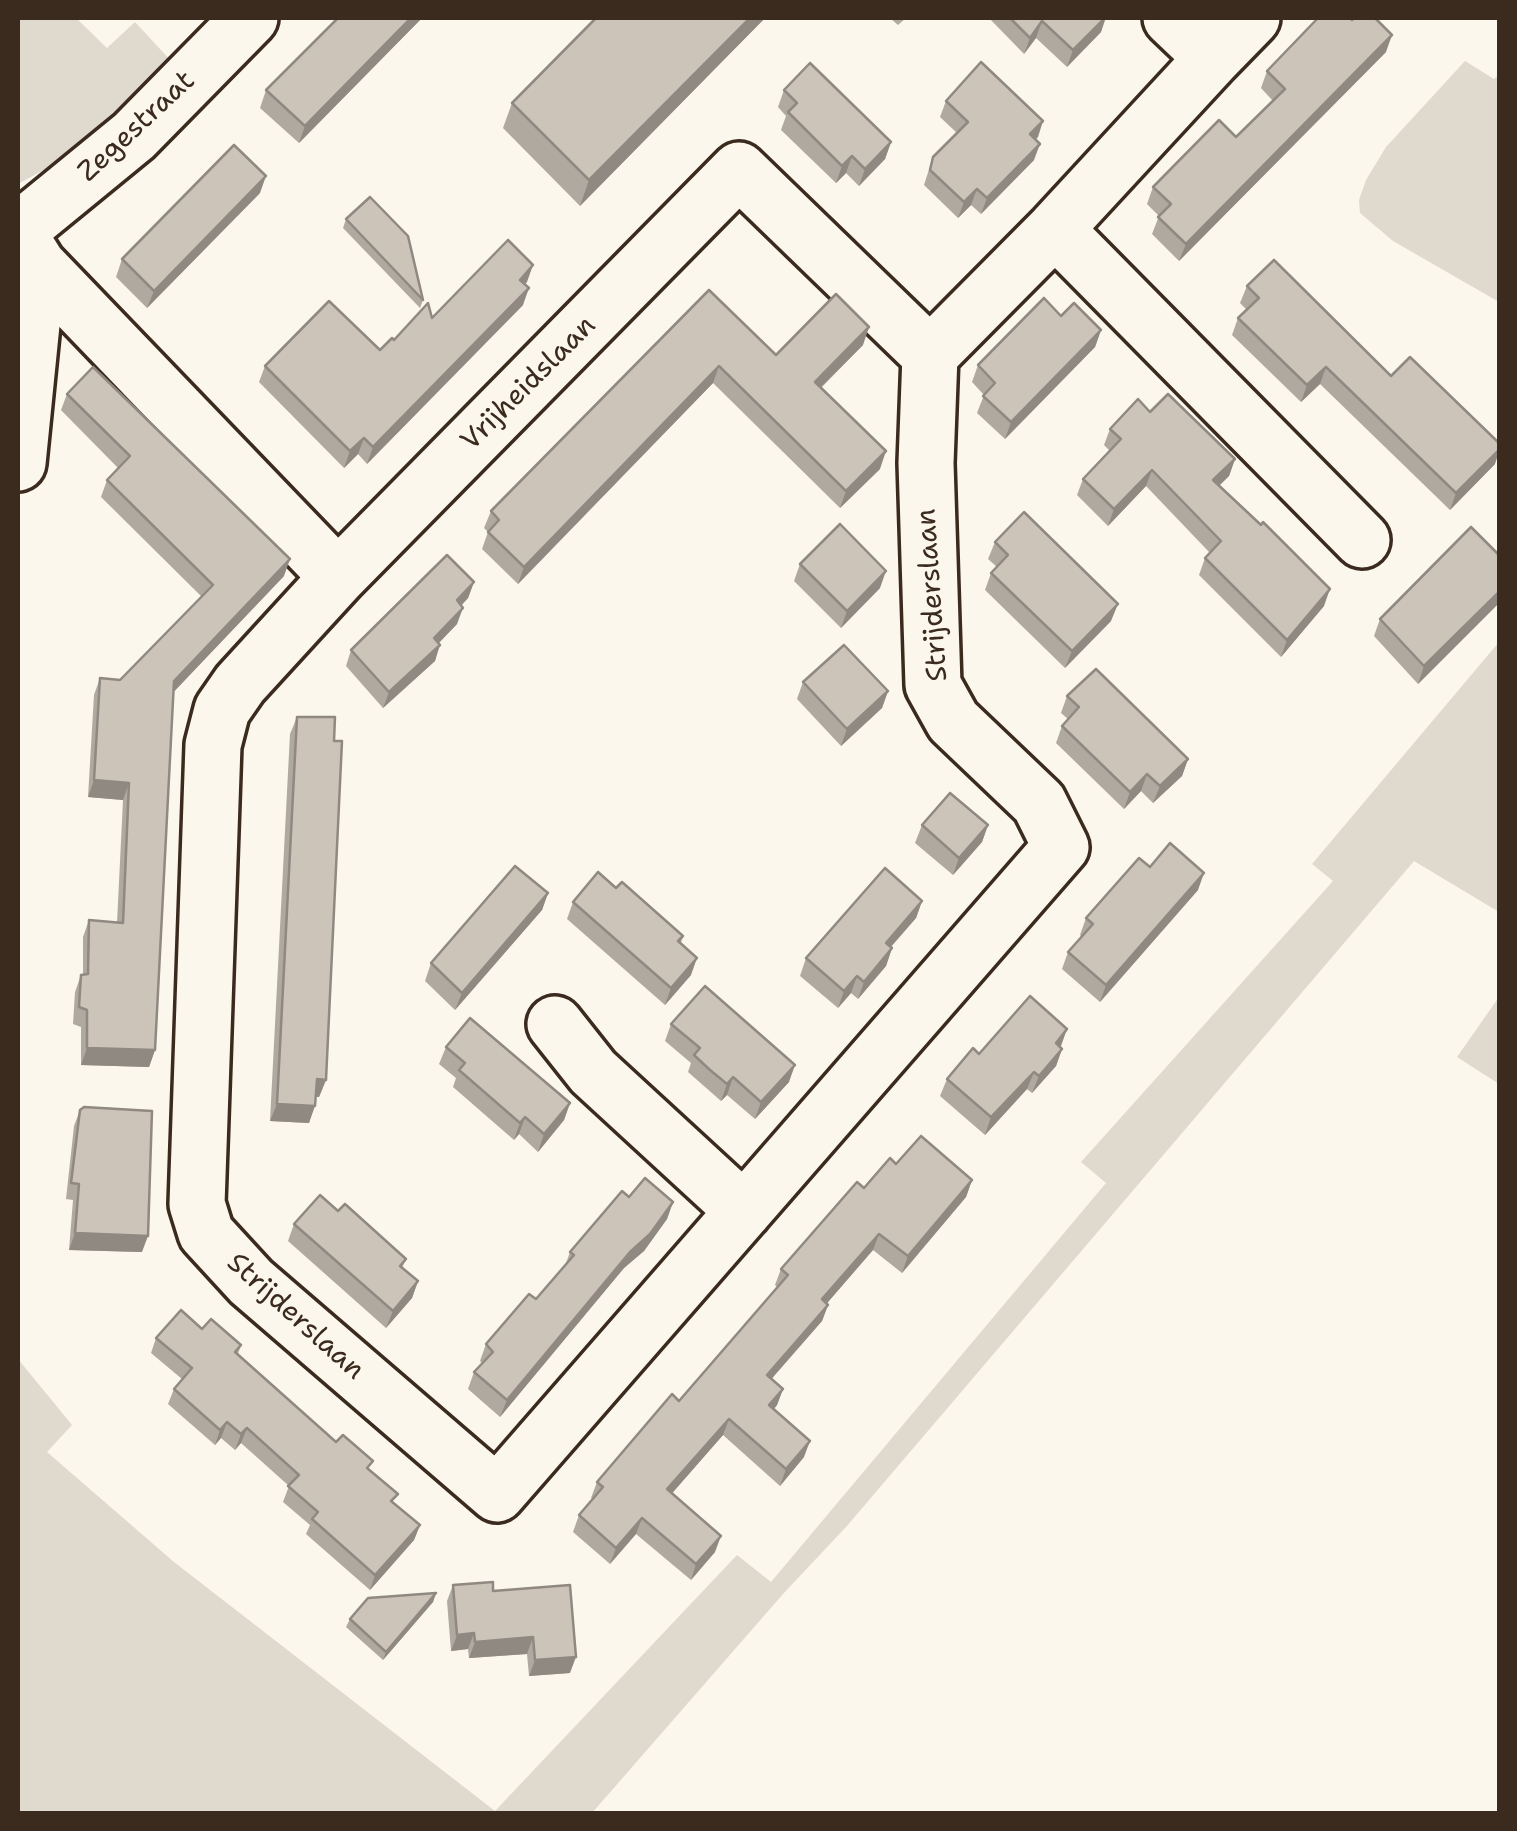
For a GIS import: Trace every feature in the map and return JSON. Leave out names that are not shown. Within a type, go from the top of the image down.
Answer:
[{"type":"street","name":"Zegestraat","points":[[24,243],[250,18]]},
{"type":"street","points":[[1171,18],[1213,58]]},
{"type":"street","points":[[930,354],[1055,228],[1252,18]]},
{"type":"street","name":"Vrijheidslaan","points":[[338,577],[740,170],[930,354]]},
{"type":"street","points":[[1055,228],[1362,540]]},
{"type":"street","points":[[18,463],[24,243]]},
{"type":"street","points":[[24,243],[338,577]]},
{"type":"street","name":"Strijderslaan","points":[[338,577],[240,684],[222,710],[214,745],[197,1204],[206,1234],[251,1282],[497,1494],[1062,847],[1039,803],[953,721],[933,684],[926,463],[930,354]]},
{"type":"street","points":[[554,1024],[593,1072],[744,1211]]},
{"type":"shaded area","points":[[18,18],[76,18],[107,48],[135,22],[173,63],[114,126],[18,184]]},
{"type":"shaded area","points":[[1465,61],[1494,79],[1499,75],[1499,302],[1393,241],[1360,213],[1359,200],[1366,180],[1386,147]]},
{"type":"shaded area","points":[[1499,642],[1499,912],[1414,861],[846,1527],[592,1813],[18,1813],[18,1359],[72,1425],[47,1452],[174,1562],[495,1811],[737,1555],[771,1582],[1106,1183],[1081,1162],[1333,881],[1312,864]]},
{"type":"shaded area","points":[[1499,997],[1499,1084],[1457,1057]]},
{"type":"building","points":[[338,18],[411,18],[305,126],[266,90]]},
{"type":"building","points":[[596,18],[750,18],[589,180],[512,103]]},
{"type":"building","points":[[1010,18],[1105,18],[1073,50],[1042,21],[1030,38]]},
{"type":"building","points":[[1318,18],[1375,18],[1392,35],[1186,244],[1158,217],[1171,204],[1153,187],[1219,120],[1236,137],[1285,89],[1267,71]]},
{"type":"building","points":[[981,62],[1043,121],[1030,134],[1040,144],[987,198],[977,189],[964,202],[930,170],[933,157],[968,122],[946,101]]},
{"type":"building","points":[[810,63],[891,142],[865,169],[852,156],[842,166],[788,112],[797,103],[784,90]]},
{"type":"building","points":[[234,145],[266,176],[154,291],[122,259]]},
{"type":"building","points":[[370,197],[408,236],[423,300],[346,219]]},
{"type":"building","points":[[508,240],[533,265],[520,280],[529,288],[373,447],[364,438],[350,451],[265,366],[329,301],[380,350],[428,303],[432,318]]},
{"type":"building","points":[[1274,260],[1391,376],[1410,357],[1500,444],[1500,449],[1456,493],[1326,367],[1307,385],[1238,318],[1259,298],[1247,286]]},
{"type":"building","points":[[709,290],[776,355],[836,294],[869,327],[815,382],[886,451],[846,491],[719,366],[524,567],[488,532],[499,520],[491,511]]},
{"type":"building","points":[[1044,298],[1061,316],[1074,303],[1101,330],[1011,422],[983,396],[995,383],[978,365]]},
{"type":"building","points":[[93,367],[290,559],[174,681],[155,1050],[87,1048],[87,1010],[79,1007],[81,975],[88,974],[89,920],[123,923],[129,783],[94,780],[100,678],[120,680],[213,585],[107,480],[130,456],[67,394]]},
{"type":"building","points":[[1168,394],[1235,459],[1213,480],[1261,525],[1263,522],[1330,589],[1287,640],[1205,558],[1221,541],[1152,470],[1114,509],[1083,479],[1121,439],[1110,429],[1138,399],[1150,412]]},
{"type":"building","points":[[1024,512],[1118,604],[1072,651],[991,573],[1008,555],[995,542]]},
{"type":"building","points":[[840,524],[886,571],[847,611],[800,564]]},
{"type":"building","points":[[1471,527],[1500,556],[1500,591],[1424,666],[1380,619]]},
{"type":"building","points":[[447,555],[474,582],[457,600],[463,608],[434,638],[440,645],[389,692],[351,650]]},
{"type":"building","points":[[844,645],[888,691],[847,729],[803,682]]},
{"type":"building","points":[[1096,669],[1188,759],[1160,786],[1147,774],[1130,792],[1062,726],[1079,707],[1067,696]]},
{"type":"building","points":[[297,717],[335,717],[334,741],[342,741],[326,1080],[317,1079],[315,1106],[277,1104]]},
{"type":"building","points":[[950,793],[988,825],[959,858],[922,825]]},
{"type":"building","points":[[1170,843],[1204,873],[1106,985],[1068,952],[1093,924],[1086,918],[1139,858],[1150,867]]},
{"type":"building","points":[[515,866],[548,893],[462,993],[431,963]]},
{"type":"building","points":[[885,868],[922,901],[886,943],[892,948],[864,982],[857,976],[844,991],[806,958]]},
{"type":"building","points":[[598,872],[616,888],[622,882],[683,936],[678,941],[697,958],[671,988],[573,902]]},
{"type":"building","points":[[705,986],[795,1065],[761,1102],[733,1077],[727,1084],[710,1070],[694,1055],[700,1048],[671,1024]]},
{"type":"building","points":[[1030,996],[1067,1029],[1056,1043],[1062,1049],[1039,1076],[1034,1072],[991,1117],[947,1079],[973,1048],[979,1054]]},
{"type":"building","points":[[470,1018],[570,1103],[544,1134],[525,1117],[520,1123],[459,1070],[465,1063],[446,1047]]},
{"type":"building","points":[[84,1107],[152,1111],[148,1236],[75,1233],[79,1184],[71,1183],[80,1110]]},
{"type":"building","points":[[921,1136],[972,1180],[908,1256],[879,1234],[822,1299],[828,1305],[767,1375],[783,1389],[769,1405],[810,1441],[786,1469],[729,1419],[667,1489],[721,1536],[696,1564],[642,1518],[616,1548],[579,1515],[603,1487],[597,1482],[672,1394],[679,1401],[788,1275],[781,1269],[857,1182],[864,1188],[890,1158],[896,1164]]},
{"type":"building","points":[[645,1178],[673,1202],[507,1400],[474,1372],[493,1352],[486,1344],[529,1294],[536,1299],[622,1191],[629,1197]]},
{"type":"building","points":[[320,1195],[338,1211],[345,1204],[406,1259],[400,1266],[418,1281],[393,1311],[294,1224]]},
{"type":"building","points":[[181,1310],[202,1329],[211,1319],[241,1345],[235,1352],[336,1442],[343,1435],[373,1461],[367,1468],[398,1494],[391,1501],[420,1525],[375,1575],[312,1519],[318,1512],[288,1486],[299,1475],[247,1428],[241,1434],[227,1422],[220,1430],[174,1389],[192,1368],[156,1338]]},
{"type":"building","points":[[493,1582],[493,1591],[570,1585],[576,1657],[535,1660],[533,1637],[475,1642],[474,1633],[457,1635],[453,1585]]},
{"type":"building","points":[[436,1593],[386,1652],[350,1619],[368,1598]]}]
